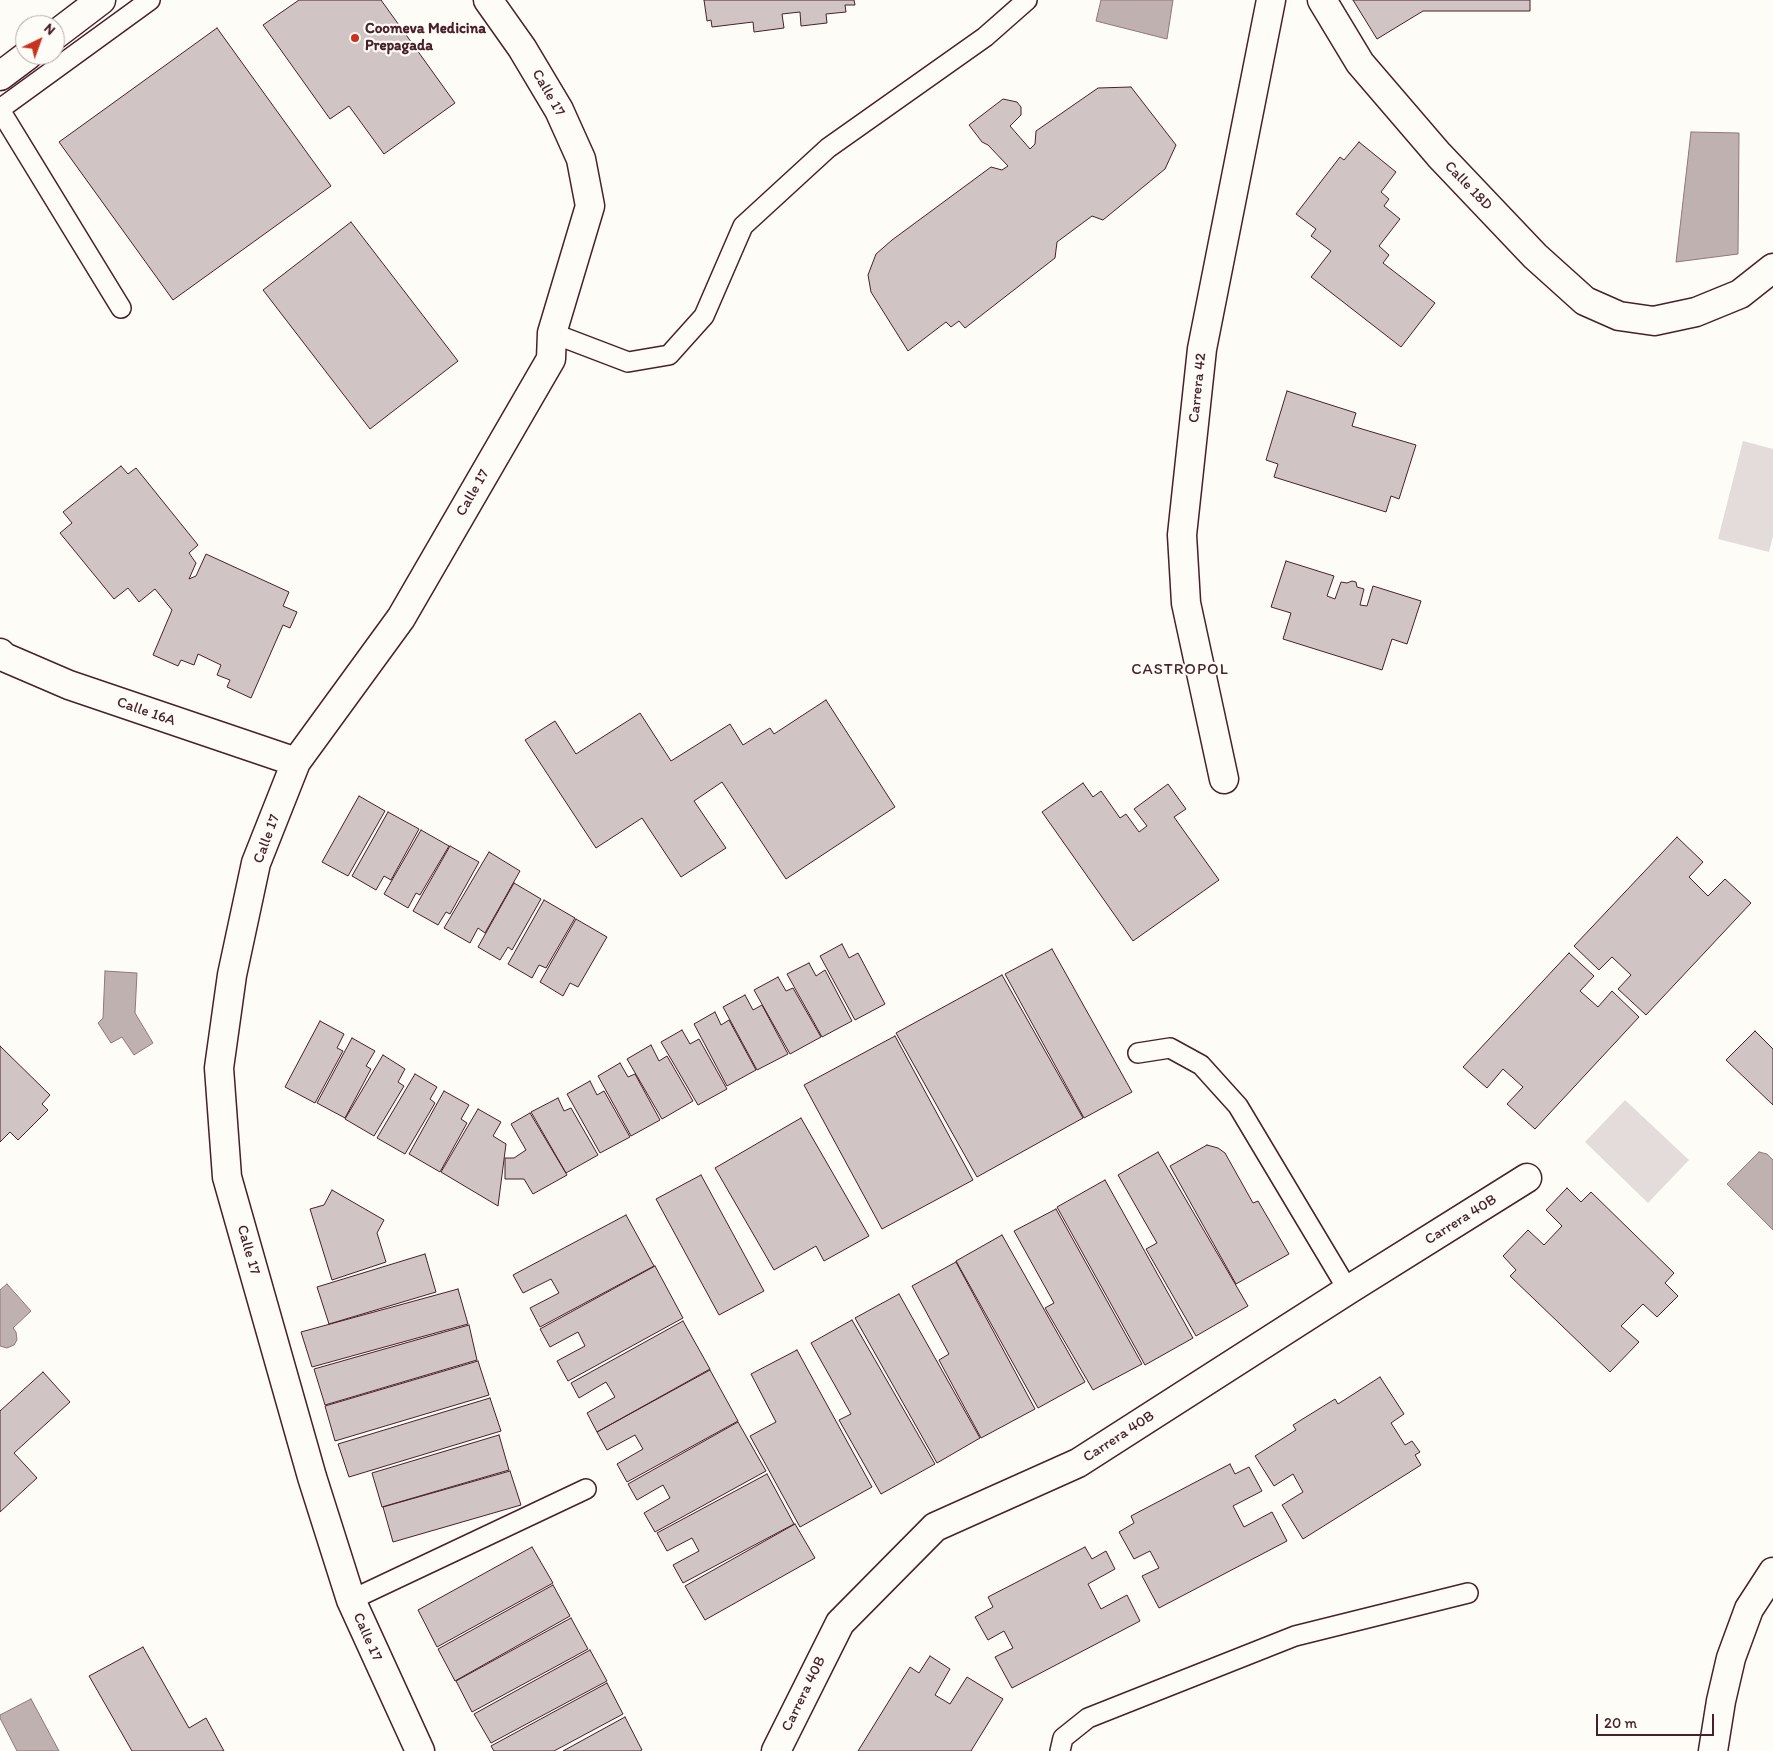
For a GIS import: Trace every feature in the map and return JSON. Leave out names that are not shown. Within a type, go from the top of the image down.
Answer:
[{"type":"street","points":[[65,28],[102,0]]},
{"type":"street","name":"Calle 17","points":[[420,1751],[351,1600],[312,1477],[227,1177],[219,1068],[232,975],[256,863],[296,762],[401,618],[552,359],[552,333],[590,206],[581,159],[558,110],[522,48],[488,0]]},
{"type":"street","name":"Carrera 42","points":[[1224,779],[1186,604],[1182,535],[1202,349],[1271,0]]},
{"type":"street","name":"Calle 18D","points":[[1322,0],[1360,63],[1439,155],[1534,256],[1585,301],[1619,316],[1654,321],[1696,312],[1740,294],[1773,268]]},
{"type":"street","points":[[0,76],[15,65]]},
{"type":"street","name":"Calle 16A","points":[[0,653],[4,657],[69,686],[296,762]]},
{"type":"street","name":"Carrera 40B","points":[[776,1751],[840,1623],[935,1527],[1078,1463],[1527,1178]]},
{"type":"street","points":[[1713,1751],[1721,1701],[1731,1658],[1749,1609],[1773,1572]]},
{"type":"lane","points":[[121,308],[0,109],[150,0]]},
{"type":"lane","points":[[552,333],[628,362],[669,355],[704,316],[743,226],[828,148],[985,38],[1027,0]]},
{"type":"lane","points":[[1138,1053],[1170,1048],[1202,1065],[1238,1106],[1348,1290]]},
{"type":"lane","points":[[351,1600],[586,1489]]},
{"type":"lane","points":[[1060,1751],[1063,1738],[1088,1718],[1295,1636],[1468,1593]]},
{"type":"shaded area","points":[[1101,0],[1173,0],[1167,39],[1096,21]]},
{"type":"shaded area","points":[[1691,132],[1739,133],[1738,254],[1676,262]]},
{"type":"shaded area","points":[[1743,441],[1773,449],[1773,536],[1769,552],[1718,539]]},
{"type":"shaded area","points":[[105,971],[137,973],[135,1013],[153,1043],[134,1055],[122,1037],[111,1043],[98,1023],[103,1018]]},
{"type":"shaded area","points":[[1625,1100],[1689,1160],[1648,1203],[1585,1142]]},
{"type":"shaded area","points":[[1759,1152],[1767,1154],[1773,1160],[1773,1230],[1727,1184]]},
{"type":"shaded area","points":[[7,1284],[31,1311],[13,1328],[16,1332],[17,1340],[14,1345],[7,1348],[0,1346],[0,1290]]},
{"type":"shaded area","points":[[31,1699],[59,1751],[17,1751],[0,1715]]},
{"type":"building","points":[[299,0],[381,0],[455,103],[384,154],[349,106],[330,119],[263,25]]},
{"type":"building","points":[[704,0],[854,0],[855,5],[845,5],[846,12],[826,14],[827,23],[801,26],[800,12],[782,14],[784,28],[754,32],[753,22],[712,27],[711,20],[707,21]]},
{"type":"building","points":[[1353,0],[1530,0],[1530,11],[1423,11],[1377,39]]},
{"type":"building","points":[[217,28],[331,186],[173,300],[59,142]]},
{"type":"building","points":[[1131,87],[1176,145],[1165,169],[1103,220],[1092,216],[1057,242],[1055,258],[965,328],[959,321],[951,327],[946,322],[908,351],[871,292],[868,275],[876,254],[892,240],[991,167],[1002,170],[1008,166],[988,145],[982,142],[969,125],[1003,99],[1017,102],[1021,107],[1021,115],[1010,126],[1030,149],[1035,144],[1036,131],[1098,88]]},
{"type":"building","points":[[1359,142],[1396,172],[1381,192],[1389,199],[1384,206],[1400,219],[1379,246],[1389,255],[1383,263],[1435,303],[1401,347],[1311,277],[1331,251],[1311,236],[1316,229],[1296,214],[1340,157],[1344,160]]},
{"type":"building","points":[[351,222],[458,361],[370,429],[263,290]]},
{"type":"building","points":[[1287,391],[1356,413],[1352,426],[1416,445],[1399,499],[1391,496],[1386,512],[1274,477],[1278,464],[1266,460]]},
{"type":"building","points":[[121,466],[128,474],[136,468],[198,545],[189,553],[196,563],[189,579],[196,576],[206,554],[289,592],[283,606],[297,612],[290,628],[283,625],[251,698],[227,687],[230,680],[217,675],[221,665],[198,654],[194,665],[181,660],[178,666],[153,655],[172,610],[155,589],[139,602],[128,588],[114,599],[60,533],[72,523],[63,512]]},
{"type":"building","points":[[1286,561],[1334,576],[1327,596],[1335,599],[1341,582],[1347,583],[1352,581],[1356,582],[1357,587],[1364,589],[1360,605],[1367,606],[1373,586],[1421,601],[1407,644],[1392,639],[1382,670],[1283,639],[1291,613],[1271,607]]},
{"type":"building","points":[[826,700],[895,807],[786,879],[722,782],[694,801],[726,848],[681,877],[642,818],[596,848],[525,740],[555,721],[576,754],[640,713],[671,761],[730,724],[743,745],[770,728],[774,734]]},
{"type":"building","points":[[1083,783],[1093,797],[1101,791],[1120,818],[1126,814],[1139,832],[1147,826],[1134,809],[1168,784],[1186,809],[1174,817],[1219,880],[1133,941],[1042,812]]},
{"type":"building","points":[[359,796],[385,811],[348,876],[322,862]]},
{"type":"building","points":[[388,812],[419,829],[391,880],[384,876],[376,890],[352,876]]},
{"type":"building","points":[[421,830],[449,846],[420,895],[416,893],[408,908],[384,894]]},
{"type":"building","points":[[1677,837],[1703,862],[1689,877],[1708,896],[1725,879],[1751,903],[1646,1015],[1618,989],[1631,975],[1612,957],[1599,970],[1574,946]]},
{"type":"building","points":[[450,846],[479,862],[450,914],[446,912],[438,925],[413,911]]},
{"type":"building","points":[[489,852],[520,871],[485,933],[478,928],[470,943],[444,928]]},
{"type":"building","points":[[514,883],[541,899],[512,950],[508,947],[500,960],[478,947]]},
{"type":"building","points":[[544,900],[575,918],[546,968],[539,965],[532,978],[508,964]]},
{"type":"building","points":[[576,919],[607,937],[578,987],[570,983],[563,996],[540,982]]},
{"type":"building","points":[[842,944],[849,958],[858,953],[885,1004],[855,1020],[820,956]]},
{"type":"building","points":[[1052,949],[1132,1092],[1084,1118],[1005,974]]},
{"type":"building","points":[[1569,953],[1594,976],[1580,991],[1598,1007],[1612,991],[1639,1017],[1535,1129],[1507,1104],[1523,1087],[1503,1069],[1487,1088],[1463,1067]]},
{"type":"building","points":[[809,963],[816,976],[825,970],[852,1021],[822,1037],[787,974]]},
{"type":"building","points":[[1002,975],[1083,1118],[977,1177],[896,1033]]},
{"type":"building","points":[[778,977],[786,991],[793,988],[821,1037],[790,1054],[754,990]]},
{"type":"building","points":[[745,995],[753,1010],[762,1005],[788,1054],[757,1070],[723,1007]]},
{"type":"building","points":[[715,1012],[721,1025],[729,1020],[756,1070],[727,1086],[694,1024]]},
{"type":"building","points":[[320,1021],[344,1034],[337,1048],[343,1051],[315,1103],[285,1087]]},
{"type":"building","points":[[682,1030],[690,1044],[699,1039],[727,1089],[698,1105],[661,1042]]},
{"type":"building","points":[[1755,1031],[1773,1049],[1773,1105],[1726,1060]]},
{"type":"building","points":[[895,1036],[973,1180],[882,1229],[804,1085]]},
{"type":"building","points":[[352,1038],[375,1051],[366,1066],[371,1069],[345,1118],[317,1103]]},
{"type":"building","points":[[651,1045],[659,1061],[667,1056],[693,1101],[662,1119],[627,1059]]},
{"type":"building","points":[[0,1046],[50,1095],[42,1104],[48,1110],[18,1140],[10,1132],[0,1142]]},
{"type":"building","points":[[383,1055],[405,1069],[398,1082],[404,1086],[374,1136],[345,1119]]},
{"type":"building","points":[[620,1063],[628,1077],[635,1074],[660,1120],[631,1136],[598,1076]]},
{"type":"building","points":[[415,1074],[437,1087],[430,1099],[435,1103],[405,1154],[377,1138]]},
{"type":"building","points":[[590,1081],[597,1095],[604,1091],[630,1137],[600,1153],[567,1094]]},
{"type":"building","points":[[444,1091],[469,1105],[461,1119],[467,1123],[440,1172],[409,1154]]},
{"type":"building","points":[[558,1098],[564,1111],[571,1108],[598,1155],[566,1173],[531,1112]]},
{"type":"building","points":[[478,1109],[501,1122],[493,1136],[506,1144],[498,1206],[441,1172]]},
{"type":"building","points":[[530,1113],[567,1175],[533,1194],[524,1179],[505,1179],[505,1158],[514,1158],[526,1150],[511,1124]]},
{"type":"building","points":[[801,1118],[869,1236],[824,1261],[816,1246],[774,1270],[715,1168]]},
{"type":"building","points":[[1207,1145],[1218,1148],[1225,1153],[1253,1203],[1258,1201],[1289,1254],[1236,1284],[1170,1166]]},
{"type":"building","points":[[1158,1152],[1248,1306],[1196,1336],[1146,1249],[1157,1243],[1118,1175]]},
{"type":"building","points":[[701,1175],[764,1291],[719,1315],[656,1199]]},
{"type":"building","points":[[1105,1180],[1193,1338],[1145,1365],[1057,1207]]},
{"type":"building","points":[[1567,1188],[1581,1202],[1591,1192],[1674,1273],[1665,1283],[1678,1296],[1657,1317],[1643,1304],[1621,1326],[1639,1342],[1610,1372],[1510,1276],[1516,1270],[1503,1256],[1528,1230],[1544,1245],[1562,1226],[1546,1210]]},
{"type":"building","points":[[332,1190],[384,1220],[377,1233],[386,1262],[332,1280],[310,1209],[324,1205]]},
{"type":"building","points":[[1056,1209],[1142,1364],[1093,1390],[1045,1308],[1054,1303],[1014,1231]]},
{"type":"building","points":[[626,1215],[654,1266],[540,1327],[530,1308],[559,1293],[551,1279],[523,1293],[513,1275]]},
{"type":"building","points":[[1002,1235],[1085,1382],[1038,1408],[956,1261]]},
{"type":"building","points":[[425,1254],[436,1292],[329,1324],[317,1287]]},
{"type":"building","points":[[956,1262],[1035,1409],[981,1438],[939,1360],[949,1354],[912,1286]]},
{"type":"building","points":[[655,1266],[683,1318],[568,1381],[557,1361],[585,1346],[578,1332],[550,1347],[540,1329]]},
{"type":"building","points":[[458,1289],[468,1324],[312,1367],[301,1332]]},
{"type":"building","points":[[899,1294],[980,1438],[937,1463],[855,1318]]},
{"type":"building","points":[[852,1320],[935,1464],[881,1494],[839,1420],[851,1414],[811,1343]]},
{"type":"building","points":[[683,1321],[710,1369],[597,1432],[587,1413],[615,1397],[606,1382],[579,1398],[571,1383]]},
{"type":"building","points":[[469,1325],[477,1360],[325,1405],[314,1369]]},
{"type":"building","points":[[797,1350],[872,1487],[800,1527],[750,1436],[776,1422],[751,1374]]},
{"type":"building","points":[[478,1361],[489,1395],[335,1441],[325,1406]]},
{"type":"building","points":[[710,1370],[738,1421],[627,1482],[617,1464],[643,1449],[635,1435],[607,1450],[597,1432]]},
{"type":"building","points":[[43,1372],[70,1402],[14,1453],[37,1478],[0,1512],[0,1411]]},
{"type":"building","points":[[1380,1377],[1404,1414],[1391,1423],[1405,1445],[1412,1441],[1420,1452],[1415,1455],[1421,1465],[1303,1539],[1282,1505],[1303,1492],[1293,1474],[1274,1486],[1255,1456],[1296,1430],[1293,1425],[1335,1399],[1338,1404]]},
{"type":"building","points":[[490,1398],[501,1431],[349,1477],[338,1444]]},
{"type":"building","points":[[738,1422],[766,1471],[655,1532],[644,1513],[670,1498],[663,1485],[637,1500],[628,1484]]},
{"type":"building","points":[[499,1435],[509,1470],[382,1507],[372,1473]]},
{"type":"building","points":[[1230,1464],[1235,1474],[1249,1467],[1262,1491],[1233,1506],[1244,1527],[1272,1512],[1287,1541],[1159,1608],[1142,1576],[1159,1568],[1150,1551],[1134,1559],[1119,1532],[1134,1523],[1131,1516]]},
{"type":"building","points":[[510,1471],[521,1505],[393,1542],[383,1507]]},
{"type":"building","points":[[767,1474],[794,1524],[683,1583],[673,1565],[699,1551],[692,1538],[667,1551],[657,1533]]},
{"type":"building","points":[[795,1524],[815,1558],[705,1620],[685,1586]]},
{"type":"building","points":[[532,1547],[553,1583],[437,1647],[418,1610]]},
{"type":"building","points":[[1085,1547],[1092,1559],[1106,1551],[1115,1569],[1088,1584],[1101,1609],[1127,1595],[1140,1621],[1012,1688],[995,1657],[1013,1648],[1004,1631],[988,1640],[975,1617],[993,1607],[988,1597]]},
{"type":"building","points":[[553,1585],[570,1616],[455,1681],[438,1649]]},
{"type":"building","points":[[571,1618],[588,1649],[472,1712],[456,1681]]},
{"type":"building","points":[[143,1647],[189,1728],[206,1718],[224,1751],[132,1751],[89,1676]]},
{"type":"building","points":[[590,1650],[607,1681],[491,1743],[474,1714]]},
{"type":"building","points":[[930,1656],[950,1669],[935,1695],[950,1704],[967,1677],[1003,1699],[971,1751],[858,1751],[910,1667],[919,1673]]},
{"type":"building","points":[[607,1683],[623,1714],[554,1751],[494,1751],[491,1746]]},
{"type":"building","points":[[625,1717],[642,1750],[563,1751]]},
{"type":"place","name":"Coomeva Medicina Prepagada","points":[[355,38]]},
{"type":"district","name":"CASTROPOL","points":[[1180,670]]}]
